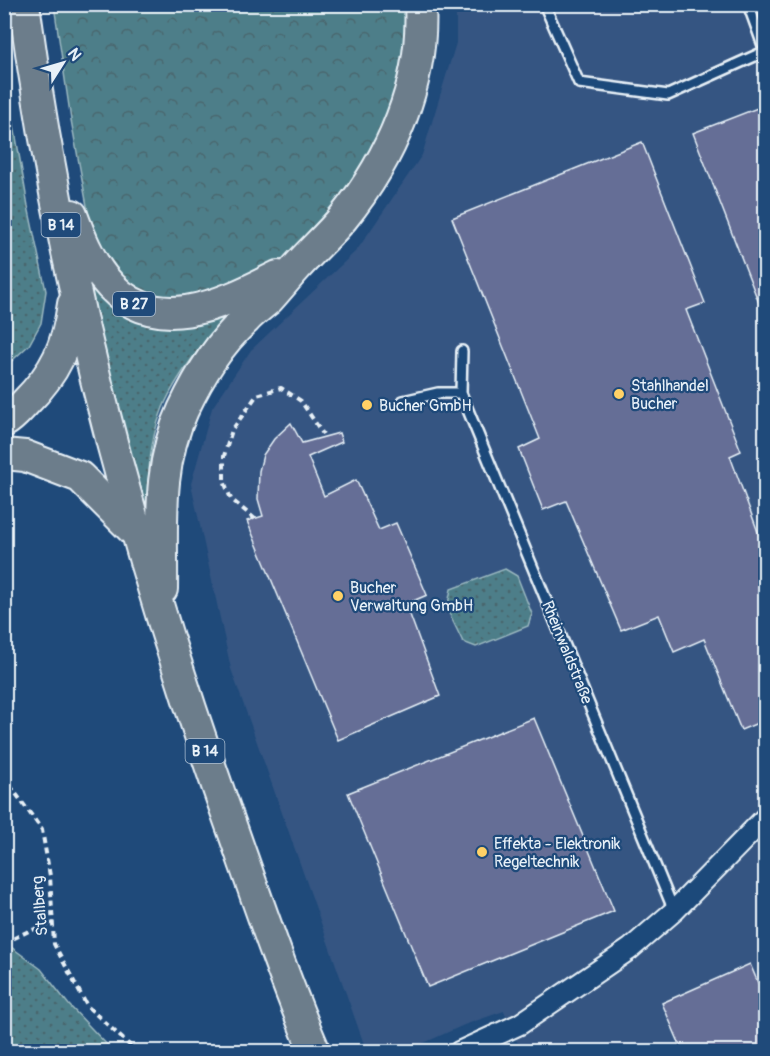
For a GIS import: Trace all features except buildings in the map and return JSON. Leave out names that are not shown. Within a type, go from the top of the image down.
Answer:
[{"type":"main road","name":"B 14","points":[[24,4],[48,158],[74,292],[135,532],[184,690],[288,990],[315,1052]]},
{"type":"main road","name":"B 27","points":[[48,158],[89,254],[102,276],[117,293],[150,310],[195,311],[237,297],[297,266],[344,218],[365,189],[386,153],[411,89],[421,25],[420,4]]},
{"type":"main road","points":[[162,619],[162,493],[170,443],[194,389],[215,355],[297,266]]},
{"type":"main road","name":"B 14","points":[[4,422],[43,385],[61,354],[69,332],[74,292]]},
{"type":"main road","name":"B 14","points":[[4,454],[25,456],[80,477],[135,532]]},
{"type":"street","points":[[459,1052],[529,1018],[630,949],[674,911],[765,817]]},
{"type":"lane","points":[[544,4],[579,83],[668,95],[765,51],[748,4]]},
{"type":"lane","points":[[403,401],[438,393],[461,393],[462,351]]},
{"type":"lane","name":"Rheinwaldstraße","points":[[461,393],[674,911]]},
{"type":"path","points":[[255,519],[231,499],[224,481],[224,456],[232,430],[257,395],[281,388],[301,401],[323,434]]},
{"type":"path","name":"Stallberg","points":[[4,777],[42,830],[54,922],[54,944],[87,1006],[137,1052]]},
{"type":"path","points":[[4,943],[54,922]]},
{"type":"shaded area","points":[[456,5],[765,5],[765,1051],[524,1051],[516,1040],[504,1011],[464,1025],[406,1051],[372,1051],[365,1047],[231,669],[191,484],[212,408],[251,350],[357,250],[422,155],[456,43]]},
{"type":"green space","points":[[405,4],[406,21],[399,79],[390,108],[368,158],[336,205],[294,250],[270,269],[237,288],[173,301],[133,288],[115,274],[92,233],[71,120],[54,5]]},
{"type":"green space","points":[[4,68],[28,206],[46,291],[41,323],[29,345],[5,367]]},
{"type":"green space","points":[[80,276],[110,305],[148,318],[231,310],[201,346],[166,400],[153,438],[148,478],[147,518]]},
{"type":"green space","points":[[505,569],[517,576],[532,614],[528,626],[476,647],[463,642],[447,609],[451,589]]},
{"type":"green space","points":[[11,947],[41,969],[69,1005],[113,1051],[5,1051],[5,952]]},
{"type":"place","name":"Stahlhandel Bucher","points":[[619,394]]},
{"type":"place","name":"Bucher GmbH","points":[[367,405]]},
{"type":"place","name":"Bucher Verwaltung GmbH","points":[[338,596]]},
{"type":"place","name":"Effekta - Elektronik Regeltechnik","points":[[482,852]]}]
